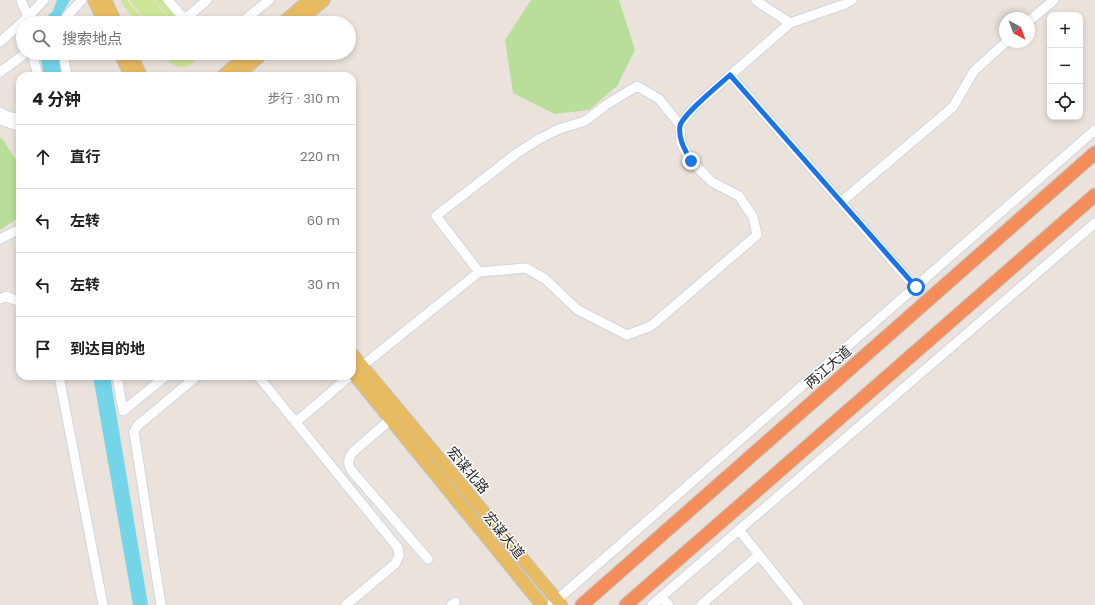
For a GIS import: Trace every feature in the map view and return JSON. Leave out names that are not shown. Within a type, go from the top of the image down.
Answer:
[{"type":"highway","name":"两江大道","points":[[582,605],[1095,153]]},
{"type":"highway","points":[[626,605],[1095,195]]},
{"type":"main road","points":[[94,0],[102,16]]},
{"type":"main road","points":[[105,0],[113,16]]},
{"type":"main road","points":[[306,16],[324,0]]},
{"type":"main road","points":[[290,16],[304,2]]},
{"type":"main road","points":[[123,60],[129,72]]},
{"type":"main road","points":[[133,60],[139,72]]},
{"type":"main road","points":[[228,72],[241,60]]},
{"type":"main road","points":[[242,72],[255,60]]},
{"type":"main road","name":"宏谋北路","points":[[356,374],[557,603]]},
{"type":"main road","name":"宏谋大道","points":[[356,375],[391,420],[542,605]]},
{"type":"street","points":[[21,0],[28,16]]},
{"type":"street","points":[[29,16],[44,0]]},
{"type":"street","points":[[67,16],[82,0]]},
{"type":"street","points":[[168,0],[182,16]]},
{"type":"street","points":[[191,16],[206,0]]},
{"type":"street","points":[[250,16],[269,0]]},
{"type":"street","points":[[756,0],[790,23]]},
{"type":"street","points":[[680,125],[693,108],[790,23],[845,4],[852,0]]},
{"type":"street","points":[[1035,16],[1054,0]]},
{"type":"street","points":[[0,42],[16,28]]},
{"type":"street","points":[[840,202],[952,107],[974,71],[999,48]]},
{"type":"street","points":[[0,72],[16,60]]},
{"type":"street","points":[[34,60],[37,72]]},
{"type":"street","points":[[64,60],[66,72]]},
{"type":"street","points":[[730,75],[916,287]]},
{"type":"street","points":[[356,370],[479,272],[526,268],[545,279],[578,310],[627,335],[651,326],[757,235],[753,217],[738,196],[712,182],[691,161],[681,143],[680,125],[659,99],[637,86],[606,105],[585,121],[558,130],[539,139],[517,153],[436,216],[479,272]]},
{"type":"street","points":[[0,112],[9,117],[16,118]]},
{"type":"street","points":[[0,120],[16,125]]},
{"type":"street","points":[[557,603],[1095,130]]},
{"type":"street","points":[[652,605],[1095,223]]},
{"type":"street","points":[[0,239],[16,231]]},
{"type":"street","points":[[0,298],[6,296],[16,300]]},
{"type":"street","points":[[60,380],[102,605]]},
{"type":"street","points":[[118,380],[123,411],[161,380]]},
{"type":"street","points":[[161,605],[134,432],[137,426],[192,380]]},
{"type":"street","points":[[261,380],[399,550],[399,556],[395,564],[346,605]]},
{"type":"street","points":[[296,422],[345,380]]},
{"type":"street","points":[[391,420],[353,452],[349,458],[348,464],[351,470],[428,559]]},
{"type":"street","points":[[739,530],[799,605]]},
{"type":"street","points":[[702,605],[759,555]]},
{"type":"street","points":[[662,596],[669,605]]},
{"type":"green space","points":[[121,0],[127,0],[140,16],[132,16],[122,4]]},
{"type":"green space","points":[[129,0],[153,0],[166,15],[165,16],[142,16]]},
{"type":"green space","points":[[154,0],[164,0],[178,16],[168,16]]},
{"type":"green space","points":[[531,0],[619,0],[635,50],[617,86],[589,110],[555,114],[513,93],[505,40]]},
{"type":"green space","points":[[169,60],[196,60],[190,65],[182,67],[172,64]]},
{"type":"green space","points":[[0,138],[2,138],[16,161],[16,220],[0,230]]},
{"type":"water","points":[[57,0],[70,0],[61,16],[48,16],[53,11]]},
{"type":"water","points":[[41,60],[60,60],[61,72],[43,72]]},
{"type":"water","points":[[94,380],[111,380],[148,605],[133,605]]},
{"type":"route","points":[[691,161],[681,143],[680,125],[693,108],[730,75],[916,287]]}]
